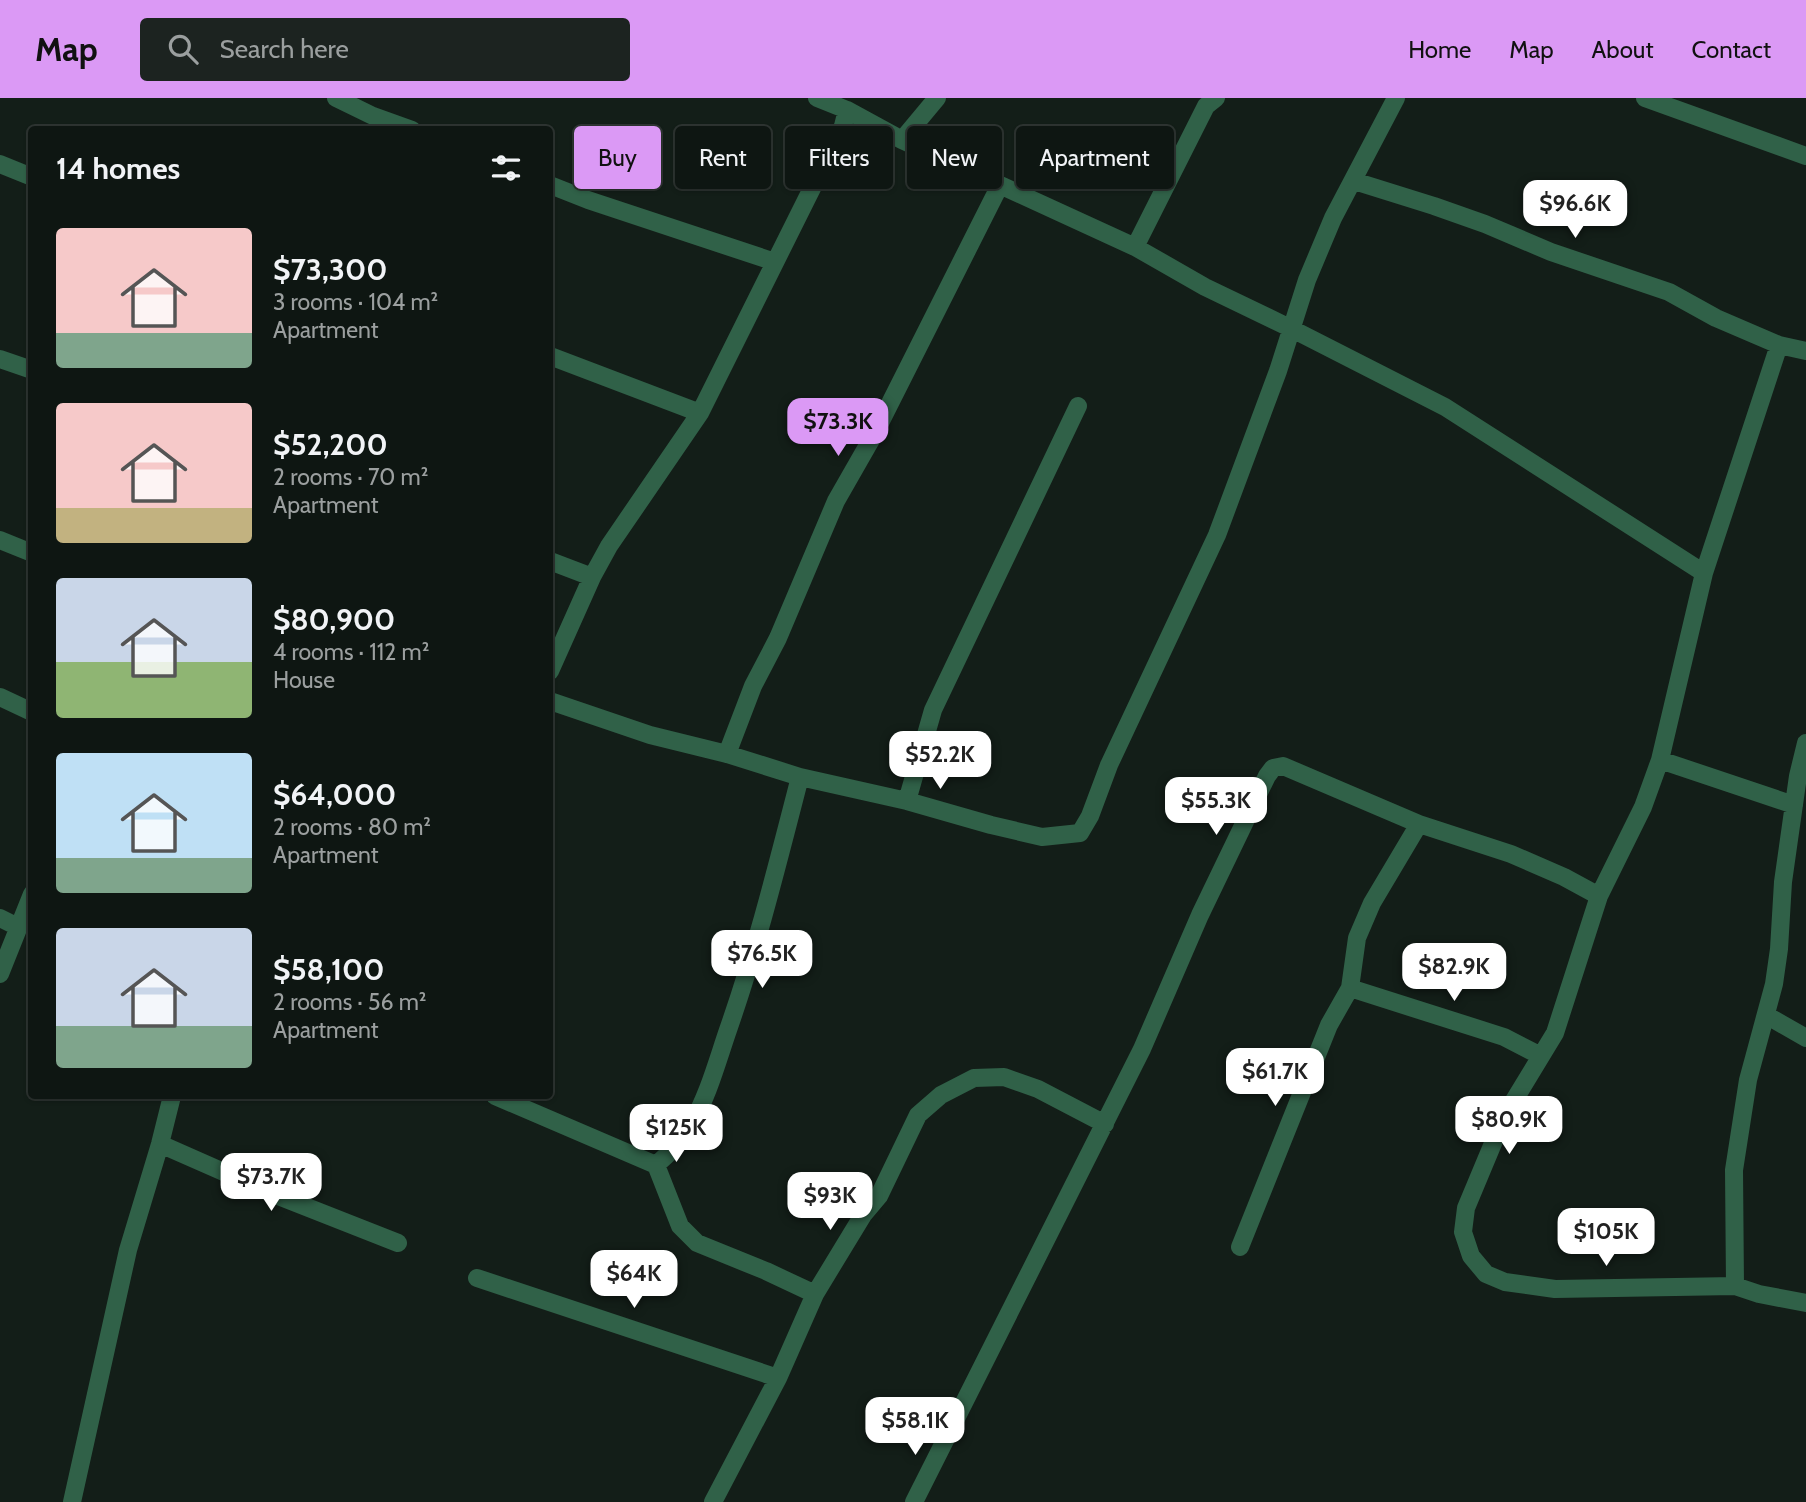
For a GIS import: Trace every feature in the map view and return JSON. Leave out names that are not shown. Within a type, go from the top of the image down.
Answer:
[{"type":"street","points":[[336,98],[371,123],[389,126]]},
{"type":"street","points":[[817,98],[847,110],[907,142]]},
{"type":"street","points":[[902,140],[937,98]]},
{"type":"street","points":[[553,702],[650,735],[727,754],[800,777],[1042,837],[1080,833],[1217,535],[1278,370],[1290,328],[1333,218],[1396,98]]},
{"type":"street","points":[[1645,98],[1806,156]]},
{"type":"street","points":[[1135,247],[1204,101]]},
{"type":"street","points":[[553,664],[592,577],[609,546],[700,413],[843,126],[847,110]]},
{"type":"street","points":[[0,164],[28,175]]},
{"type":"street","points":[[1354,181],[1434,205],[1551,252],[1670,292],[1716,318],[1779,345],[1806,351]]},
{"type":"street","points":[[553,185],[588,200],[775,262]]},
{"type":"street","points":[[1002,186],[1135,247],[1205,287],[1445,407],[1704,573]]},
{"type":"street","points":[[727,754],[753,686],[778,638],[836,501],[876,431],[998,189]]},
{"type":"street","points":[[1779,345],[1704,573],[1660,760],[1643,807],[1599,896],[1559,1022],[1504,1117],[1466,1208],[1463,1232],[1471,1256],[1486,1274],[1505,1282],[1555,1289],[1735,1286],[1806,1303]]},
{"type":"street","points":[[553,357],[700,413]]},
{"type":"street","points":[[0,359],[28,369]]},
{"type":"street","points":[[907,802],[933,710],[1077,406]]},
{"type":"street","points":[[0,540],[28,551]]},
{"type":"street","points":[[553,562],[592,577]]},
{"type":"street","points":[[0,697],[28,710]]},
{"type":"street","points":[[1735,1286],[1734,1170],[1748,1080],[1766,1015],[1779,949],[1783,882],[1806,743]]},
{"type":"street","points":[[1660,760],[1794,805]]},
{"type":"street","points":[[914,1502],[1142,1049],[1200,915],[1273,768],[1283,766],[1419,824],[1511,854],[1599,896]]},
{"type":"street","points":[[656,1165],[672,1151],[690,1126],[712,1079],[740,996],[800,777]]},
{"type":"street","points":[[1240,1247],[1329,1025],[1350,988],[1357,938],[1372,903],[1419,824]]},
{"type":"street","points":[[0,974],[28,904]]},
{"type":"street","points":[[0,918],[19,927]]},
{"type":"street","points":[[1350,988],[1504,1037],[1541,1056]]},
{"type":"street","points":[[1766,1015],[1806,1038]]},
{"type":"street","points":[[713,1502],[778,1378],[815,1294],[863,1215],[879,1196],[918,1115],[941,1095],[974,1078],[1004,1077],[1038,1089],[1105,1124]]},
{"type":"street","points":[[72,1502],[128,1250],[171,1099]]},
{"type":"street","points":[[502,1099],[656,1165],[680,1226],[697,1243],[815,1294]]},
{"type":"street","points":[[160,1144],[398,1244]]},
{"type":"street","points":[[477,1278],[778,1378]]}]
